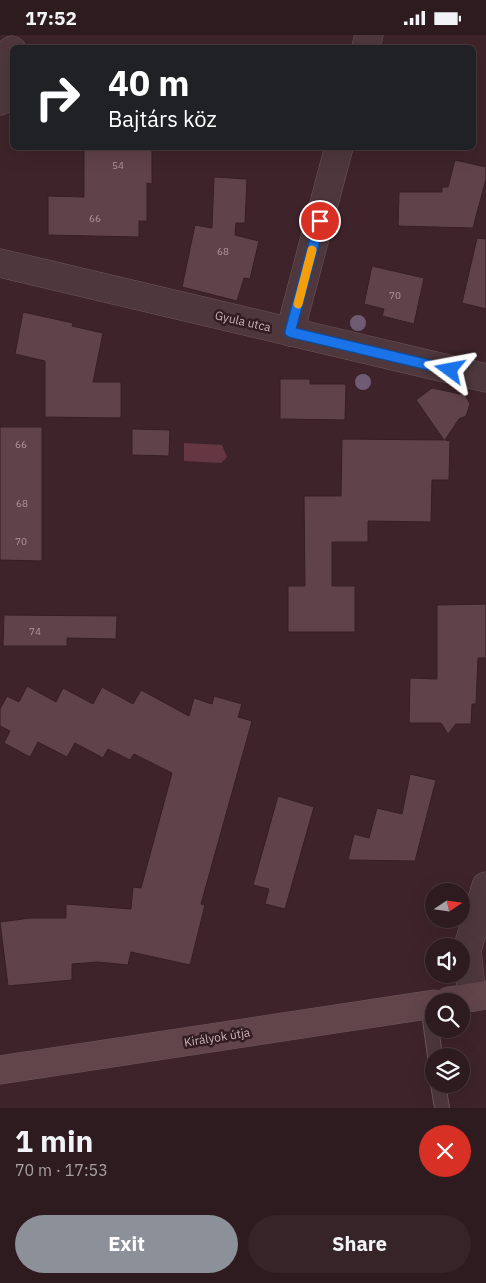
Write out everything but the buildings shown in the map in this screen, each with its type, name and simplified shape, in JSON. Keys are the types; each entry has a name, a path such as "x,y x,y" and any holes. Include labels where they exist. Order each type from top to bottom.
{"street":[{"path":"0,101 10,61"},
{"path":"290,332 338,150"},
{"name":"Gyula utca","path":"0,263 486,378"},
{"path":"456,993 467,950 484,900"},
{"name":"Királyok útja","path":"0,1070 425,1005"}],"lane":[{"path":"440,1093 442,1108"}],"shaded area":[{"path":"184,443 222,445 227,457 221,463 184,461"}],"slow traffic":[{"path":"298,304 312,250"}],"route":[{"path":"320,221 290,332 450,370"}]}
